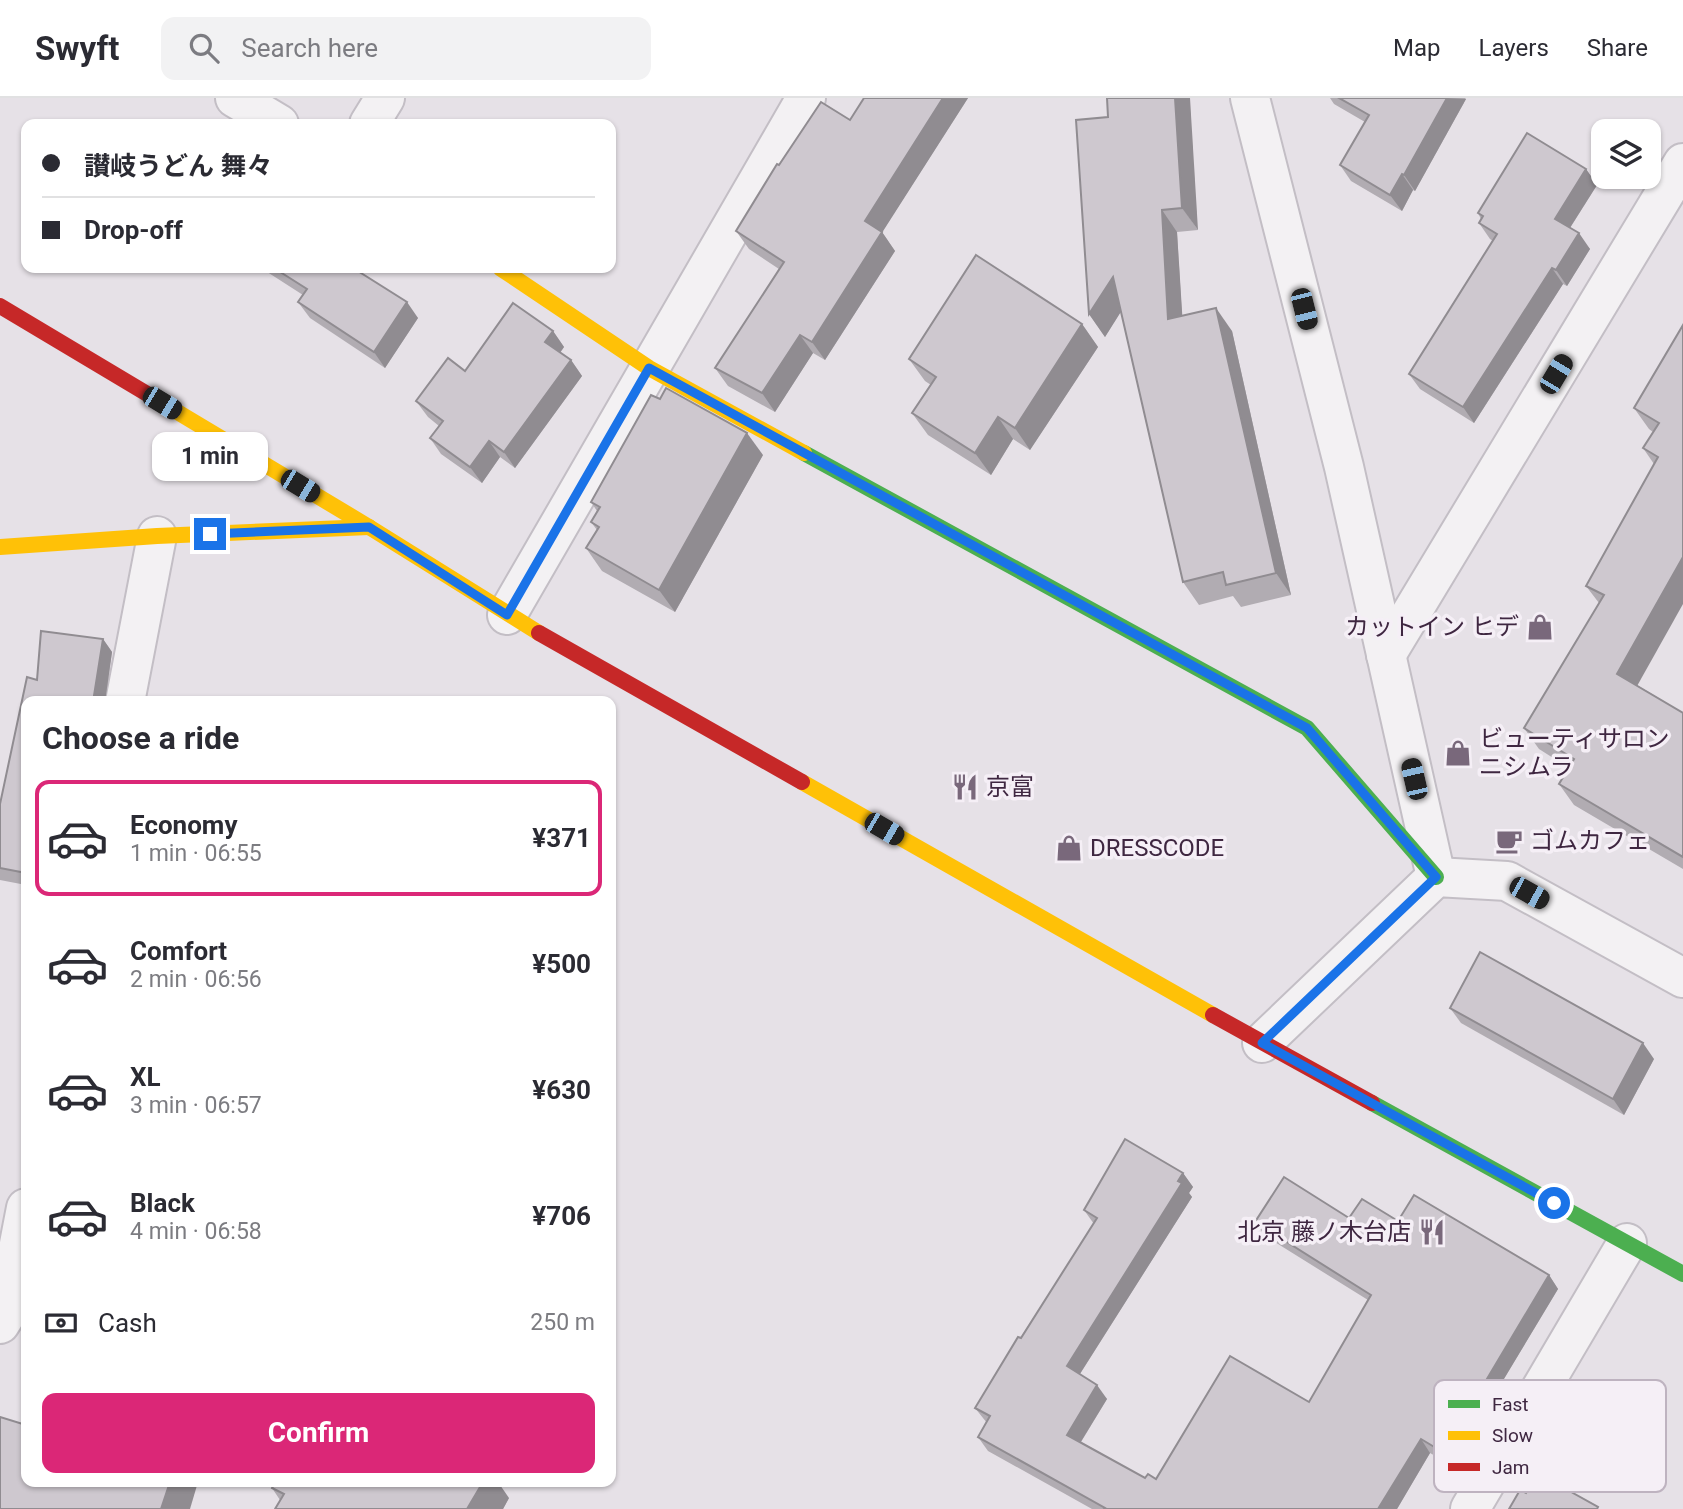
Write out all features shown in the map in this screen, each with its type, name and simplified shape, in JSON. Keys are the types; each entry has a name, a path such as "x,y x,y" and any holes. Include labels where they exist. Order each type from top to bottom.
{"street":[{"path":"235,98 271,119"},
{"path":"372,119 385,98"},
{"path":"507,615 806,98"},
{"path":"1250,98 1344,467 1436,877"},
{"path":"1386,655 1683,163"},
{"path":"507,273 649,368 1307,728 1436,877 1507,881 1683,978"},
{"path":"0,306 369,527 507,615 1262,1043 1683,1274"},
{"path":"0,547 157,536 369,527"},
{"path":"126,696 157,536"},
{"path":"1262,1043 1436,877"},
{"path":"0,1324 5,1316 21,1234"},
{"path":"1546,1380 1627,1243"},
{"path":"1470,1509 1480,1492"}],"building":[{"path":"864,98 943,98 865,221 882,232 812,342 800,335 762,393 715,368 784,262 736,231 777,164 779,165 821,102 850,120"},
{"path":"1107,98 1175,98 1182,208 1162,210 1168,319 1216,308 1276,573 1226,585 1223,572 1183,582 1113,277 1089,314 1076,120 1108,117"},
{"path":"1339,98 1447,98 1390,195 1340,165 1369,115"},
{"path":"1527,133 1586,169 1555,219 1579,233 1556,270 1552,268 1463,407 1409,374 1497,234 1479,223 1483,216 1478,213"},
{"path":"976,255 1082,324 1015,428 998,417 975,453 912,413 936,377 909,359"},
{"path":"282,273 361,273 407,302 374,352 298,302 307,289"},
{"path":"513,303 553,331 545,342 571,360 504,452 489,441 470,467 430,438 443,421 416,401 448,358 465,371"},
{"path":"1683,325 1683,557 1617,674 1683,713 1683,857 1559,784 1574,759 1524,728 1604,595 1586,586 1658,457 1643,448 1659,423 1634,408"},
{"path":"666,388 747,433 659,590 586,548 599,527 591,522 600,507 591,502 651,395 660,399"},
{"path":"41,631 103,639 94,696 23,696 27,677 37,680"},
{"path":"21,705 21,872 0,868 0,804"},
{"path":"1480,952 1643,1043 1613,1099 1450,1008"},
{"path":"1125,1139 1183,1173 1178,1181 1182,1183 1067,1366 1097,1385 1067,1435 1145,1478 1148,1474 1156,1479 1230,1356 1309,1402 1371,1295 1255,1222 1284,1177 1349,1218 1362,1199 1398,1221 1414,1195 1549,1275 1486,1380 1434,1380 1434,1447 1421,1439 1378,1509 1104,1509 978,1437 990,1416 975,1408 1018,1337 1021,1338 1097,1218 1084,1210"},
{"path":"0,1417 21,1423 21,1487 168,1487 161,1509 0,1509"},
{"path":"480,1487 467,1509 275,1509 284,1494 272,1488"},
{"path":"1519,1492 1571,1492 1598,1507 1509,1509"}],"traffic: fast":[{"path":"804,453 1307,728 1436,877"},
{"path":"1372,1103 1683,1274"}],"traffic: slow":[{"path":"507,273 649,368 804,453"},
{"path":"149,395 539,633"},
{"path":"0,547 157,536 369,527"},
{"path":"802,782 1213,1015"}],"traffic: jam":[{"path":"0,306 149,395"},
{"path":"539,633 802,782"},
{"path":"1213,1015 1372,1103"}],"place":[{"name":"カットイン ヒデ","path":"1540,627"},
{"name":"ビューティサロン ニシムラ","path":"1458,753"},
{"name":"京富","path":"965,787"},
{"name":"ゴムカフェ","path":"1509,841"},
{"name":"DRESSCODE","path":"1069,848"},
{"name":"北京 藤ノ木台店","path":"1432,1232"}],"route":[{"path":"210,534 369,527 507,615 649,368 1307,728 1436,877 1262,1043 1554,1203"}]}
